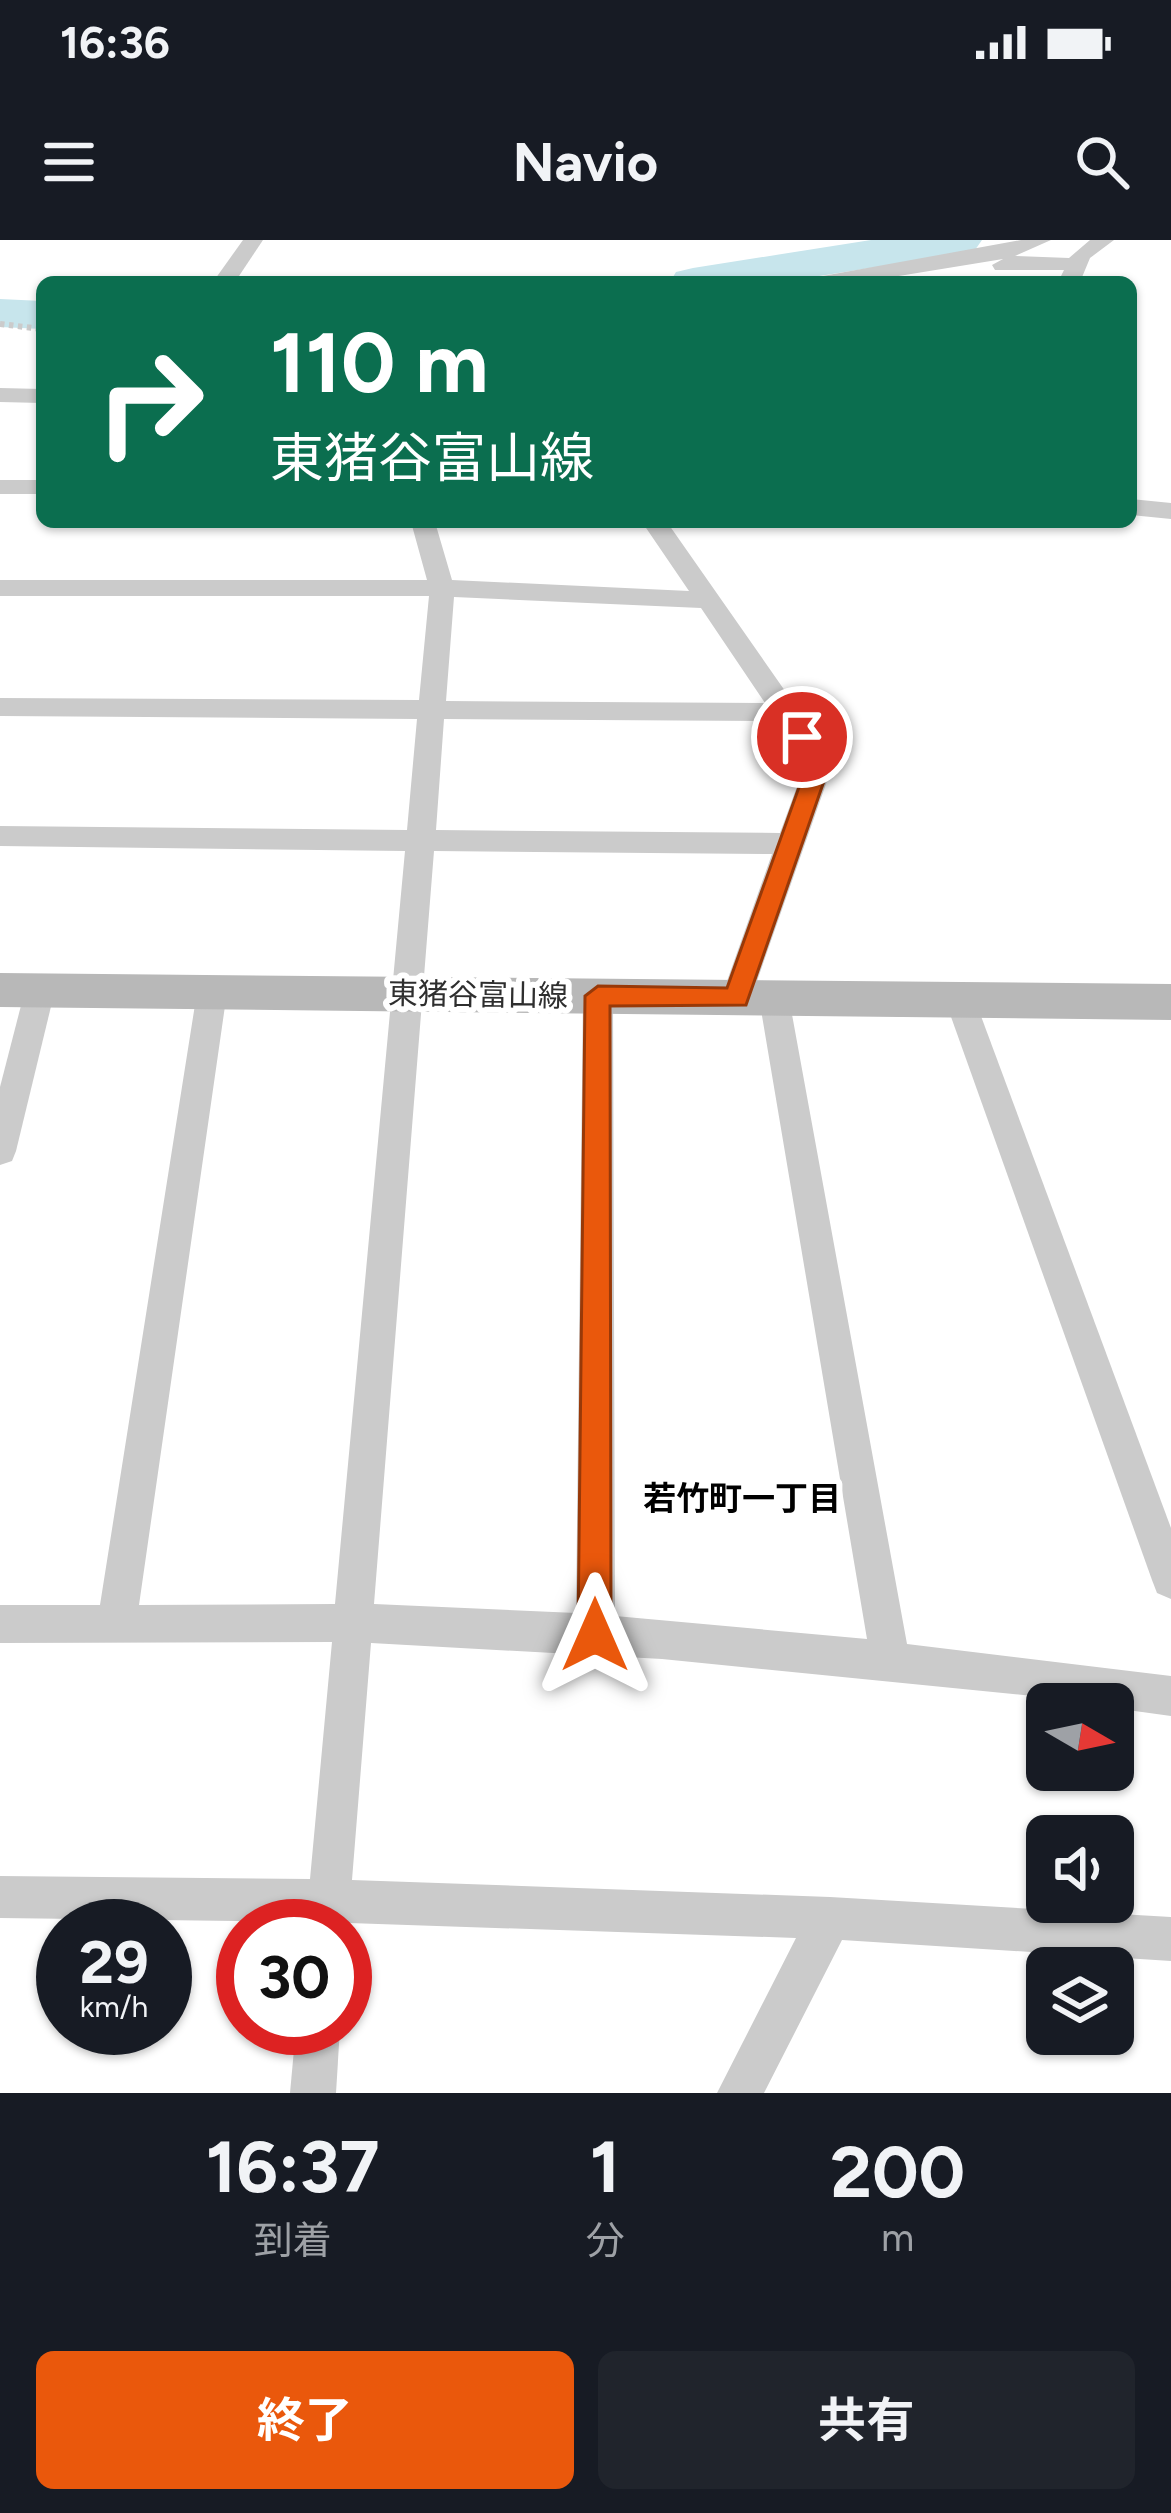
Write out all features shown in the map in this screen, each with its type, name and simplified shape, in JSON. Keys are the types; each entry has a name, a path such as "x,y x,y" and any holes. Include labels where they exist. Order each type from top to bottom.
{"main road":[{"name":"東猪谷富山線","path":"20,990 1171,1002"}],"street":[{"path":"228,276 253,240"},
{"path":"859,276 1011,250 1041,240"},
{"path":"936,276 1024,261 1073,273 1081,255 1104,240"},
{"path":"0,395 36,396"},
{"path":"0,487 36,487"},
{"path":"1137,508 1171,511"},
{"path":"329,1899 442,588 425,528"},
{"path":"658,528 820,761 791,844 755,998 890,1660"},
{"path":"0,588 442,588 707,600"},
{"path":"0,707 785,712"},
{"path":"0,836 791,844"},
{"path":"0,1151 20,990"},
{"path":"116,1627 212,992"},
{"path":"595,1635 598,996"},
{"path":"960,1000 1171,1580"},
{"path":"0,1624 355,1623 595,1635 890,1660 1171,1696"},
{"path":"0,1897 216,1908"},
{"path":"372,1914 830,1918 1171,1939"},
{"path":"740,2093 830,1918"},
{"path":"313,2093 316,2055"}],"path":[{"path":"0,324 36,328"}],"waterway":[{"path":"731,276 959,240"},
{"path":"0,313 36,315"}],"district":[{"name":"若竹町一丁目","path":"742,1498"}],"route":[{"path":"595,1635 598,996 736,998 820,761 802,737"}]}
